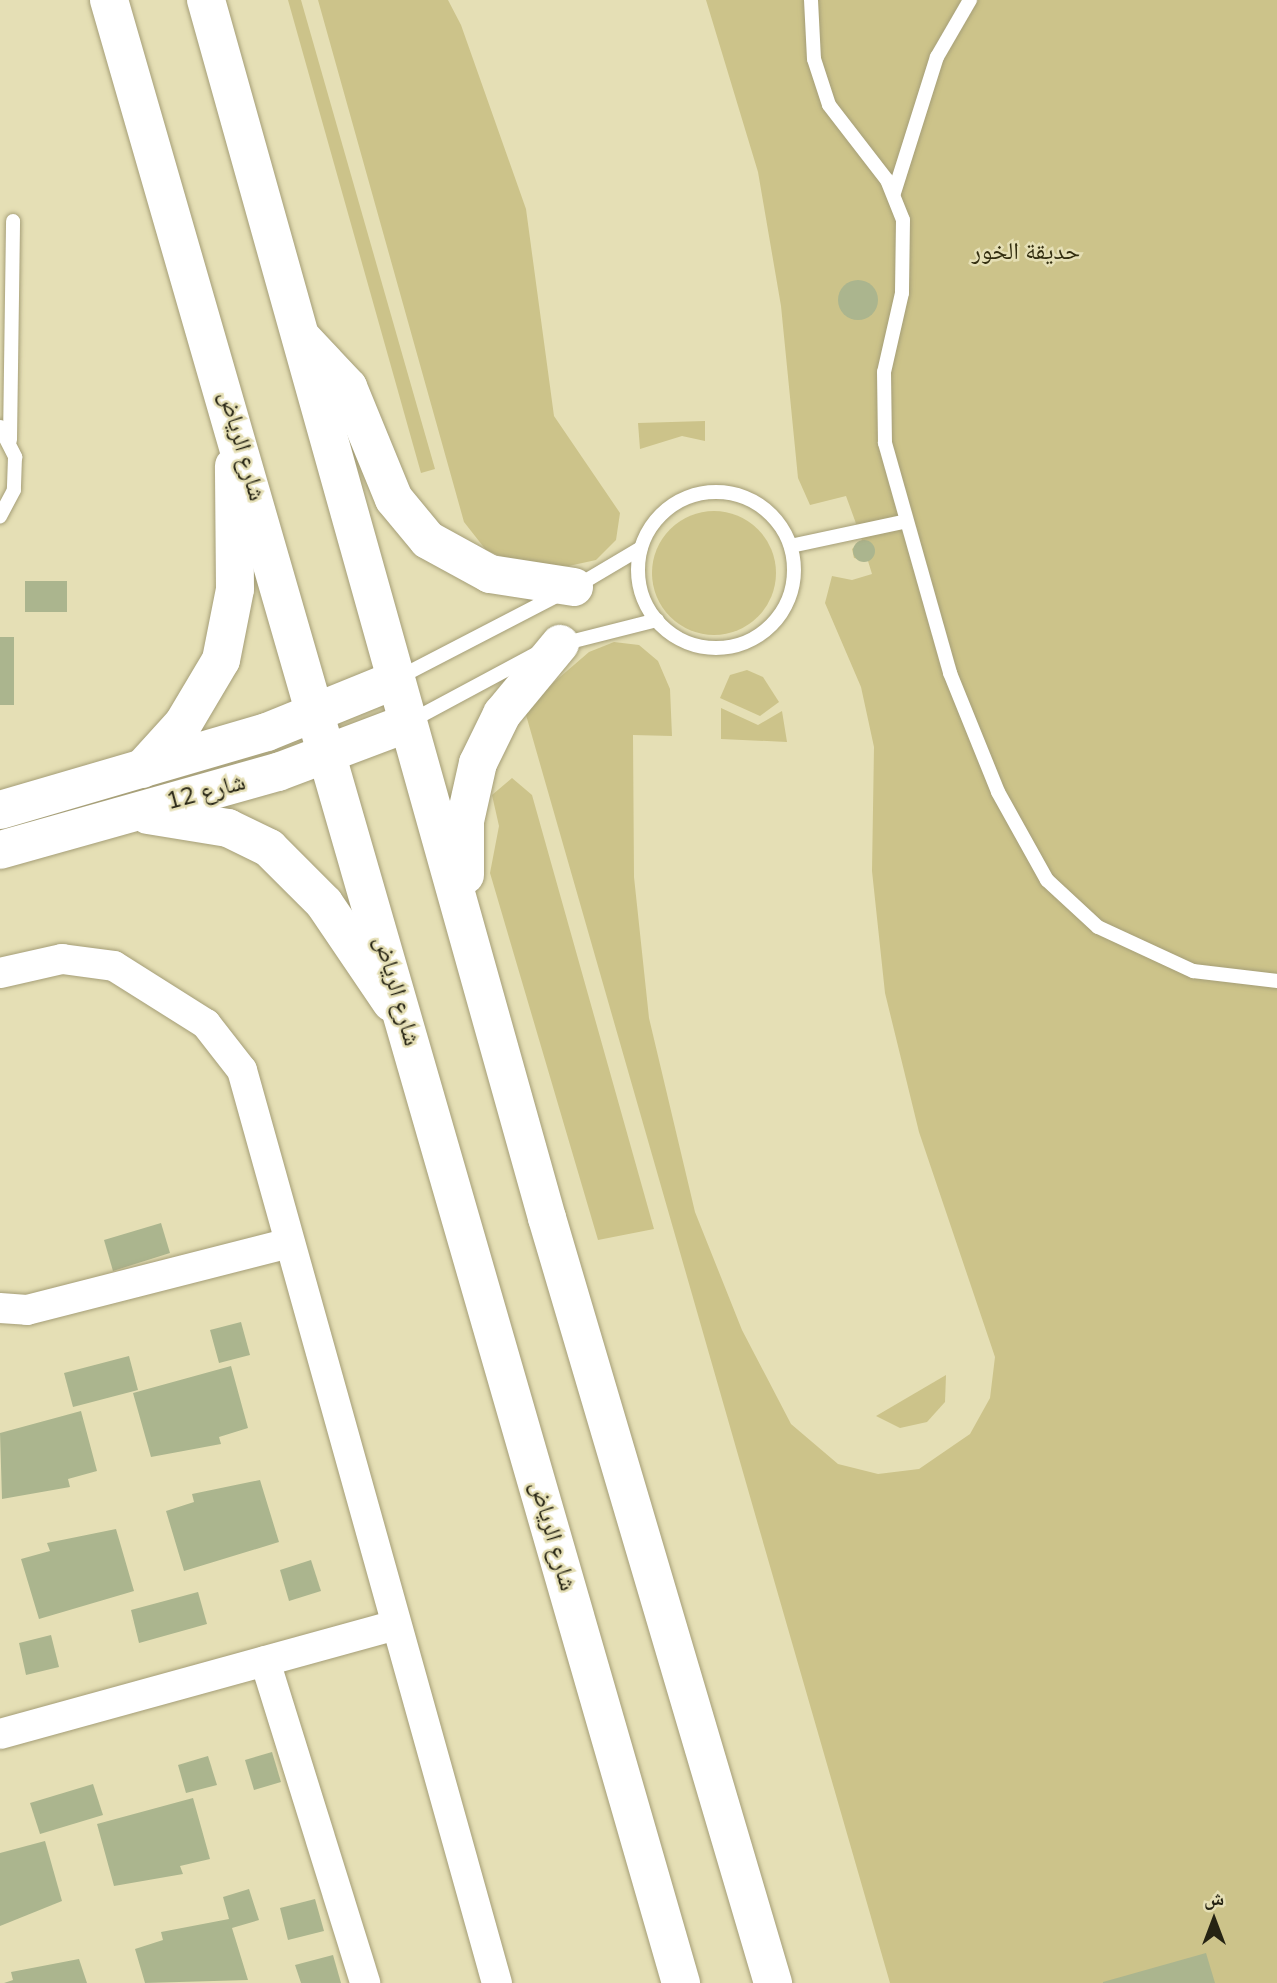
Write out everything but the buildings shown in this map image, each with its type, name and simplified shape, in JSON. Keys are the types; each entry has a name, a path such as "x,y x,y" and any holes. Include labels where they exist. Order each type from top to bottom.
{"main road":[{"name":"شارع الرياض","path":"109,0 234,415 316,711 334,766 681,1983"},
{"path":"206,0 468,937 773,1983"},
{"path":"300,335 348,387 394,499 428,540 491,574 574,587"},
{"path":"142,769 204,694 230,625 234,415"},
{"path":"468,937 465,821 478,763 502,714 559,644"},
{"path":"305,669 331,675 390,664"},
{"name":"شارع 12","path":"0,810 142,769 316,711 390,664"},
{"name":"شارع 12","path":"0,850 128,813 334,766 413,739"},
{"path":"128,813 228,828 269,848 324,903 407,1025"}],"street":[{"path":"0,973 62,959 114,966 138,976 221,1037 242,1070 393,1626 497,1983"},
{"path":"0,1308 27,1310 289,1243"},
{"path":"0,1734 393,1626"},
{"path":"265,1661 365,1983"}],"lane":[{"path":"811,0 814,59 829,105 894,193"},
{"path":"970,0 937,57 894,193 905,264 883,407 903,522 973,733 1026,850 1047,880 1098,928 1160,961 1226,978 1277,981"},
{"path":"0,516 14,490 10,440 12,221"},
{"path":"0,427 10,440"},
{"path":"390,664 574,587 641,548 667,510 709,492 761,506 791,546 790,596 759,635 729,647 698,646 657,620 640,586 641,548"},
{"path":"791,546 903,522"},
{"path":"413,739 559,644 657,620"}],"green space":[{"path":"288,0 301,0 435,469 421,473"},
{"path":"318,0 448,0 461,25 526,209 554,416 620,513 616,540 596,560 564,567 505,558 486,550 464,522"},
{"name":"حديقة الخور","path":"706,0 1277,0 1277,1983 890,1983 524,708 589,652 614,642 639,645 658,661 670,689 672,736 633,735 634,877 649,1018 695,1212 742,1330 791,1424 838,1464 878,1474 919,1469 970,1434 990,1398 995,1357 919,1132 885,993 872,871 874,747 861,687 825,603 832,576 852,580 872,574 868,561 854,558 852,549 862,540 846,496 810,505 798,478 781,306 758,172"},
{"path":"705,421 705,441 682,436 640,449 638,423"},
{"path":"714,511 738,516 758,529 771,549 776,573 771,597 758,617 738,630 714,635 690,630 670,617 657,597 652,573 657,549 670,529 690,516"},
{"path":"747,670 763,677 779,702 760,716 720,698 730,675"},
{"path":"721,708 758,725 782,711 787,742 721,739"},
{"path":"512,778 532,795 654,1229 598,1240 490,873 499,826 492,795"},
{"path":"946,1375 945,1402 927,1422 900,1428 876,1416"}]}
